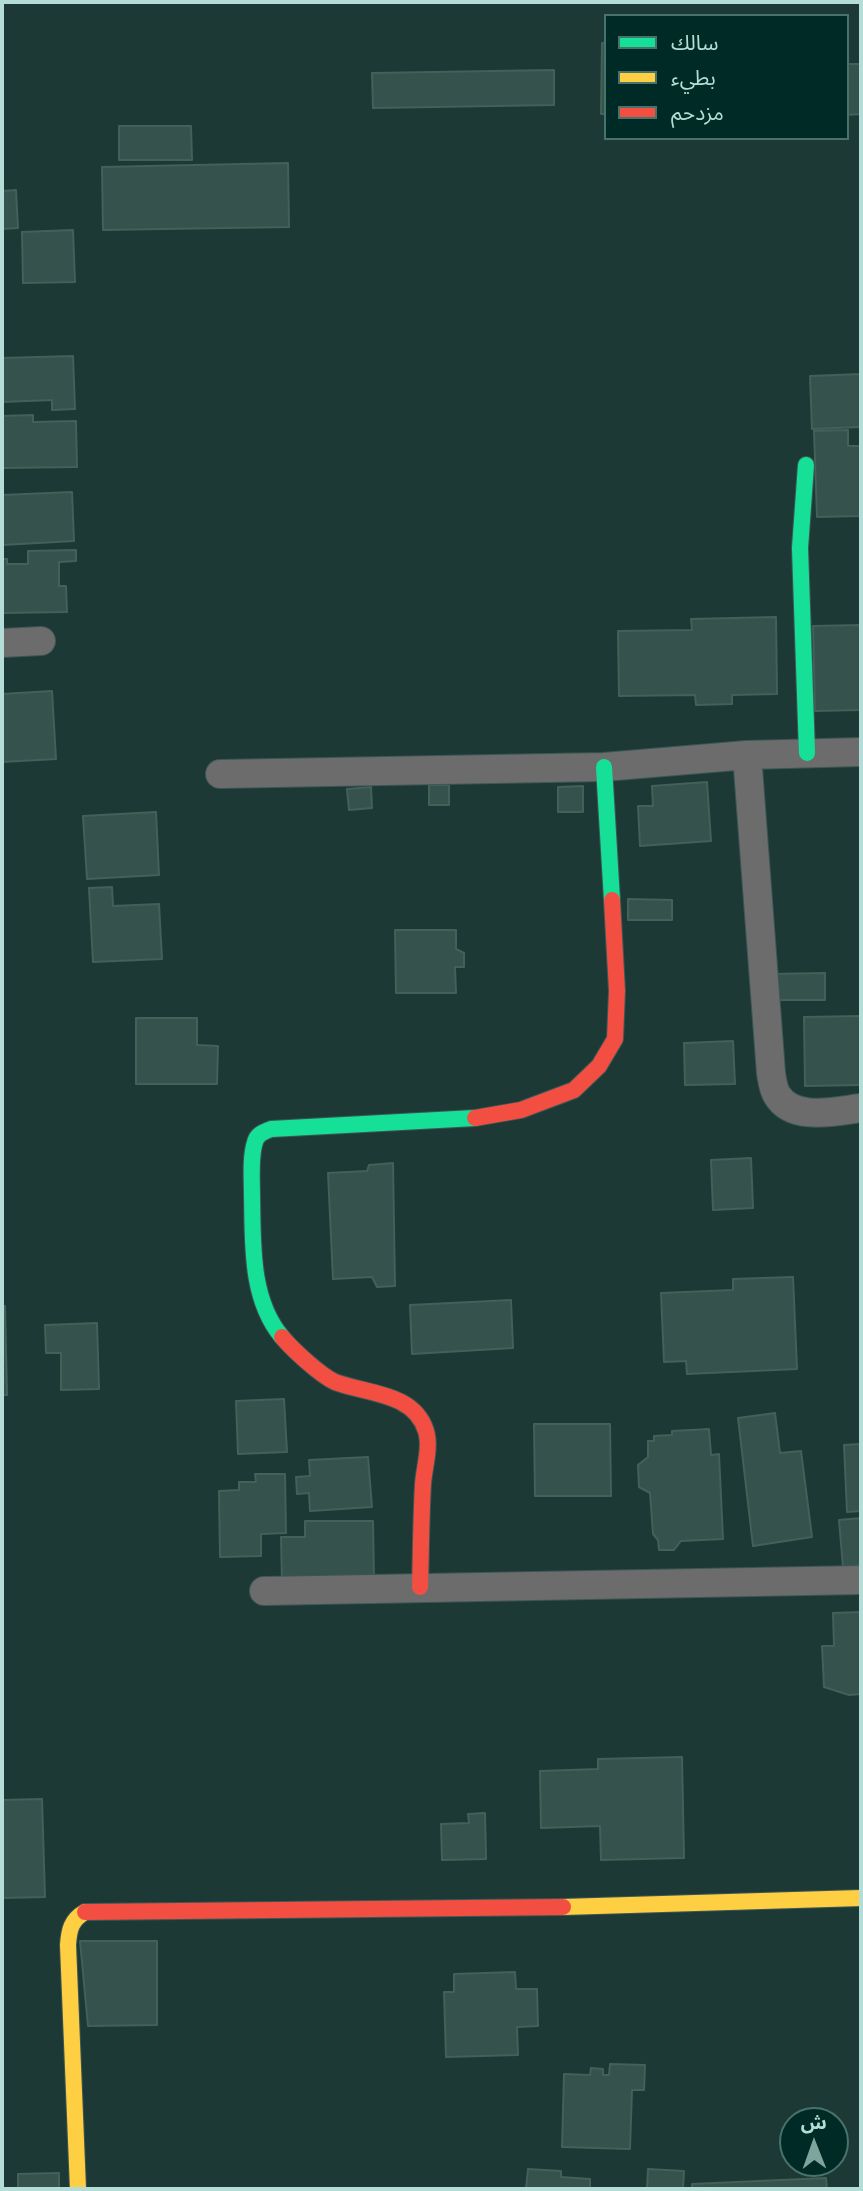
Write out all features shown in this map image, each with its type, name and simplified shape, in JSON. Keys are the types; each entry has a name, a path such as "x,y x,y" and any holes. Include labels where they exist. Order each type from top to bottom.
{"street":[{"path":"806,465 800,548 807,753"},
{"path":"2,643 40,641"},
{"path":"220,774 604,766 747,755 861,752"},
{"path":"747,755 771,1073 777,1096 795,1110 823,1112 861,1108"},
{"path":"420,1587 426,1431 419,1418 402,1401 333,1381 293,1350 272,1325 259,1290 253,1247 252,1177 255,1142 260,1135 271,1129 475,1118 521,1110 574,1090 599,1066 615,1039 617,991 604,766"},
{"path":"264,1591 861,1580"},
{"path":"78,2189 68,1945 69,1927 76,1916 88,1911 588,1907 861,1898"}],"building":[{"path":"602,43 604,43 604,114 601,114"},
{"path":"849,64 861,64 861,114 849,115"},
{"path":"554,70 554,105 373,108 372,73"},
{"path":"119,126 191,126 192,160 119,160"},
{"path":"288,163 289,227 103,230 102,167"},
{"path":"16,190 18,228 2,229 2,191"},
{"path":"73,230 75,282 23,283 22,232"},
{"path":"73,356 75,409 52,410 52,400 2,402 2,358"},
{"path":"861,374 861,427 812,429 810,376"},
{"path":"33,415 33,422 76,421 77,467 2,468 2,416"},
{"path":"848,430 848,446 861,446 861,516 817,517 814,431"},
{"path":"72,492 74,541 2,545 2,495"},
{"path":"76,550 76,561 59,562 59,586 66,586 67,612 2,613 2,559 7,559 7,564 28,564 28,551"},
{"path":"776,617 777,694 732,695 732,704 696,705 695,695 619,696 618,631 692,630 691,619"},
{"path":"861,625 861,710 815,711 813,626"},
{"path":"52,691 56,759 2,762 2,694"},
{"path":"707,782 711,841 640,846 638,806 653,806 652,786"},
{"path":"429,785 449,785 449,805 429,805"},
{"path":"583,786 583,812 558,812 558,787"},
{"path":"371,787 372,808 349,810 347,789"},
{"path":"156,812 159,875 87,879 83,816"},
{"path":"112,887 113,906 159,904 162,959 93,962 89,888"},
{"path":"628,899 672,900 672,920 628,920"},
{"path":"395,930 456,930 456,949 464,953 464,967 455,967 456,993 396,993"},
{"path":"825,973 825,1000 772,1000 772,974"},
{"path":"861,1016 861,1085 805,1086 804,1017"},
{"path":"136,1018 197,1018 197,1045 218,1046 217,1084 136,1084"},
{"path":"733,1041 735,1084 685,1085 684,1043"},
{"path":"751,1158 753,1208 713,1210 711,1160"},
{"path":"393,1163 395,1286 377,1287 372,1277 333,1279 328,1173 367,1171 369,1165"},
{"path":"793,1277 797,1369 687,1374 686,1361 664,1362 661,1293 733,1290 733,1279"},
{"path":"511,1300 513,1348 412,1354 410,1305"},
{"path":"2,1306 5,1306 7,1395 2,1395"},
{"path":"97,1323 99,1389 61,1390 61,1353 46,1353 45,1325"},
{"path":"284,1399 287,1452 238,1454 236,1401"},
{"path":"775,1413 780,1453 801,1451 812,1537 753,1546 738,1418"},
{"path":"534,1424 610,1424 611,1496 535,1496"},
{"path":"709,1429 711,1455 719,1454 723,1539 681,1541 674,1550 659,1550 658,1540 653,1534 650,1493 639,1487 638,1465 648,1457 648,1441 654,1441 654,1436 672,1435 672,1431"},
{"path":"861,1444 861,1511 847,1512 844,1445"},
{"path":"368,1457 372,1507 310,1511 309,1493 297,1494 296,1477 310,1476 309,1460"},
{"path":"255,1474 285,1474 286,1533 261,1534 261,1556 220,1557 219,1491 239,1490 239,1482 256,1482"},
{"path":"861,1518 861,1565 843,1567 839,1520"},
{"path":"305,1521 373,1521 374,1580 282,1581 281,1537 305,1537"},
{"path":"861,1612 861,1694 849,1695 824,1687 822,1646 834,1646 833,1613"},
{"path":"682,1757 684,1858 601,1860 600,1826 541,1828 540,1771 598,1769 598,1759"},
{"path":"42,1799 45,1897 2,1898 2,1800"},
{"path":"485,1813 486,1859 442,1860 441,1824 469,1823 468,1814"},
{"path":"80,1941 157,1941 157,2025 88,2026"},
{"path":"515,1972 516,1989 537,1989 538,2026 517,2027 518,2055 446,2057 444,1992 454,1992 454,1974"},
{"path":"610,2064 645,2065 644,2090 632,2090 630,2149 562,2147 564,2074 590,2075 591,2068 603,2069 603,2075 609,2075"},
{"path":"528,2169 561,2171 561,2177 590,2179 590,2189 526,2189"},
{"path":"648,2169 684,2171 683,2189 647,2189"},
{"path":"59,2173 59,2189 18,2189 18,2174"},
{"path":"826,2178 827,2189 692,2189 692,2184"}],"traffic: fast":[{"path":"806,465 800,548 807,753"},
{"path":"604,767 612,900"},
{"path":"282,1337 264,1306 255,1270 252,1169 253,1148 257,1137 271,1129 475,1118"}],"traffic: slow":[{"path":"563,1907 861,1898"},
{"path":"78,2189 68,1945 72,1926 85,1912"}],"traffic: jam":[{"path":"475,1118 521,1110 574,1090 599,1066 615,1039 617,991 612,900"},
{"path":"282,1337 329,1379 388,1396 411,1409 420,1418 428,1444 423,1484 420,1587"},
{"path":"85,1912 563,1907"}]}
